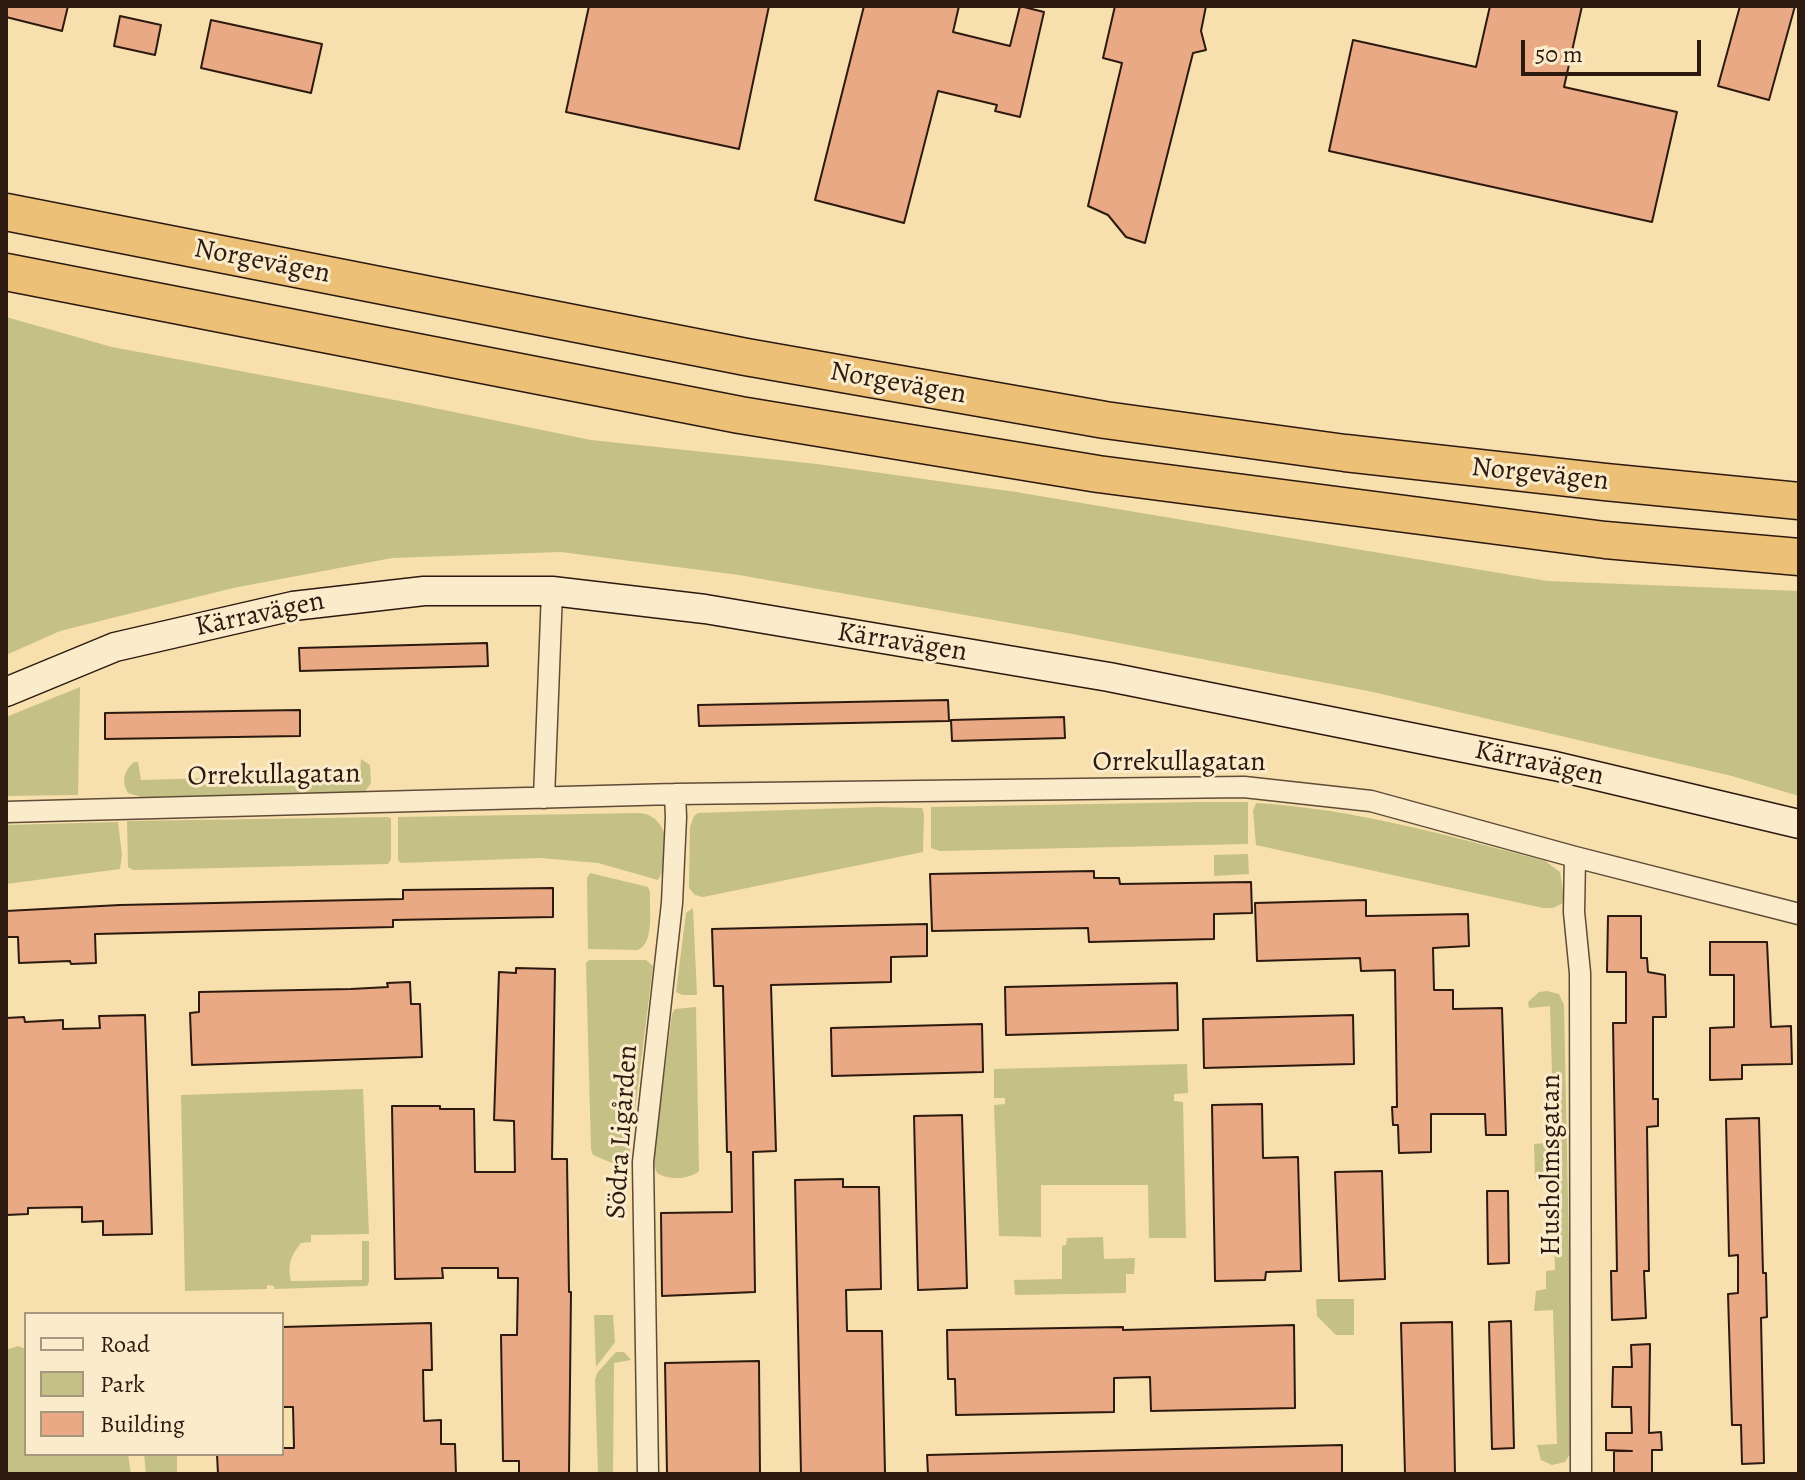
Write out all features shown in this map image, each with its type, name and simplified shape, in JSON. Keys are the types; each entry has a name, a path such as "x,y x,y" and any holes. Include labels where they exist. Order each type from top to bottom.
{"highway":[{"name":"Norgevägen","path":"6,212 746,357 1105,420 1375,456 1799,501"},
{"name":"Norgevägen","path":"6,272 740,415 1098,474 1605,540 1799,557"},
{"path":"6,286 196,309"}],"street":[{"name":"Kärravägen","path":"6,692 115,647 293,606 424,591 552,591 705,609 1125,680 1555,766 1799,824"},
{"path":"544,798 552,591"},
{"name":"Orrekullagatan","path":"6,812 675,794 1244,787 1371,801 1799,914"},
{"name":"Södra Ligården","path":"648,1474 643,1162 672,903 675,794"},
{"name":"Husholmsgatan","path":"1575,857 1574,912 1580,973 1581,1474"}],"green space":[{"path":"6,317 112,347 591,440 817,464 1016,492 1547,581 1799,591 1799,796 1732,776 1373,692 1067,633 739,575 561,552 392,558 233,588 60,631 6,655"},
{"path":"80,687 78,795 6,796 6,717"},
{"path":"361,759 370,765 371,783 364,793 141,797 128,793 124,780 134,762 138,762 141,780 360,774"},
{"path":"1248,802 1248,844 940,851 931,848 931,807"},
{"path":"1256,803 1366,817 1545,861 1560,872 1565,902 1553,908 1543,908 1256,845 1253,811"},
{"path":"922,808 923,852 703,897 695,895 689,888 690,827 698,813"},
{"path":"640,813 658,822 666,840 663,872 658,880 598,863 540,858 400,863 398,859 398,817"},
{"path":"391,818 391,859 388,864 133,870 128,867 127,821"},
{"path":"118,822 122,855 120,869 6,884 6,825"},
{"path":"1248,854 1249,874 1214,876 1214,855"},
{"path":"590,873 648,887 649,933 638,950 588,949 587,878"},
{"path":"693,908 697,995 682,995 676,992 686,913"},
{"path":"589,960 646,960 653,966 628,1165 624,1168 593,1155 591,1149 586,963"},
{"path":"1539,992 1559,994 1564,1005 1570,1300 1570,1454 1565,1462 1552,1465 1541,1460 1537,1445 1557,1444 1553,1310 1534,1311 1536,1291 1546,1289 1546,1271 1555,1270 1553,1180 1535,1179 1534,1144 1554,1142 1550,1006 1529,1008 1528,1002"},
{"path":"696,1007 699,1171 690,1176 672,1178 657,1173 653,1162 672,1014 675,1009"},
{"path":"1187,1064 1188,1093 1174,1094 1174,1101 1183,1102 1186,1238 1149,1238 1148,1185 1041,1185 1041,1237 999,1236 994,1105 1005,1104 1005,1098 994,1098 994,1069"},
{"path":"363,1089 369,1234 311,1235 311,1242 301,1243 295,1252 289,1270 291,1281 362,1280 362,1241 369,1241 367,1286 274,1289 274,1286 267,1285 267,1289 185,1291 181,1095"},
{"path":"1103,1237 1104,1259 1135,1258 1134,1274 1126,1274 1126,1293 1015,1295 1014,1280 1062,1279 1062,1246 1066,1245 1067,1238"},
{"path":"1316,1299 1354,1299 1354,1335 1336,1335 1317,1316"},
{"path":"594,1315 613,1315 615,1342 596,1367"},
{"path":"18,1346 24,1348 24,1456 128,1456 131,1474 6,1474 6,1350"},
{"path":"616,1352 624,1352 631,1360 614,1363 613,1474 598,1474 595,1380 597,1373"},
{"path":"144,1456 177,1456 177,1474 146,1474"}],"building":[{"path":"6,6 68,6 62,31 6,17"},
{"path":"589,6 769,6 739,149 566,112"},
{"path":"864,6 959,6 953,32 1010,46 1020,6 1044,12 1020,117 995,111 997,105 938,91 904,223 815,200"},
{"path":"1115,6 1206,6 1201,31 1206,50 1193,53 1145,243 1126,237 1108,215 1088,206 1122,63 1103,58"},
{"path":"1490,6 1582,6 1564,87 1677,112 1652,222 1329,151 1353,40 1476,67"},
{"path":"1740,6 1795,6 1769,100 1718,86"},
{"path":"120,16 161,25 155,55 114,46"},
{"path":"211,20 322,44 311,93 201,68"},
{"path":"487,643 488,666 300,671 299,648"},
{"path":"948,700 949,721 699,726 698,705"},
{"path":"300,710 300,736 105,739 105,713"},
{"path":"1064,717 1065,738 952,741 951,720"},
{"path":"1094,871 1094,878 1119,878 1120,884 1251,882 1252,913 1214,914 1214,939 1089,942 1088,928 932,931 930,874"},
{"path":"553,888 553,917 393,920 393,927 95,934 96,963 19,963 18,937 6,937 6,911 120,905 403,899 403,890"},
{"path":"1366,900 1366,916 1468,914 1469,946 1433,948 1434,990 1453,990 1453,1009 1502,1008 1506,1135 1486,1135 1485,1114 1431,1114 1431,1152 1399,1153 1398,1125 1393,1125 1392,1107 1397,1107 1395,970 1361,971 1360,958 1257,961 1255,903"},
{"path":"1608,916 1641,916 1641,958 1647,958 1648,972 1665,975 1666,1017 1653,1017 1653,1099 1658,1099 1658,1126 1647,1127 1649,1271 1644,1271 1646,1318 1612,1320 1611,1271 1617,1271 1613,1023 1626,1023 1626,972 1607,972"},
{"path":"927,924 927,956 891,957 891,982 771,985 776,1151 753,1152 755,1292 662,1296 661,1213 732,1212 731,1152 727,1152 723,986 714,986 712,929"},
{"path":"1710,942 1767,942 1771,1027 1791,1026 1792,1064 1742,1065 1742,1079 1710,1080 1710,1028 1734,1027 1734,975 1710,975"},
{"path":"516,968 555,969 552,1159 567,1159 571,1292 569,1474 519,1474 519,1461 503,1461 501,1335 517,1335 518,1278 498,1278 498,1268 442,1268 443,1278 395,1279 392,1106 474,1109 475,1172 515,1172 514,1121 494,1120 499,972 516,973"},
{"path":"410,982 411,1004 420,1004 422,1057 192,1065 190,1013 199,1012 199,992 351,989"},
{"path":"1177,983 1178,1030 1006,1035 1005,987"},
{"path":"145,1015 152,1234 103,1235 103,1221 82,1222 82,1207 28,1208 28,1214 6,1215 6,1018 24,1017 25,1022 63,1020 63,1029 100,1028 99,1016"},
{"path":"1353,1015 1354,1064 1204,1068 1203,1019"},
{"path":"982,1024 983,1072 832,1076 831,1028"},
{"path":"1262,1104 1263,1158 1298,1157 1301,1271 1266,1272 1265,1280 1215,1281 1212,1105"},
{"path":"962,1115 967,1288 918,1290 914,1116"},
{"path":"1759,1118 1767,1317 1761,1318 1764,1463 1742,1464 1741,1425 1732,1425 1728,1294 1738,1293 1738,1255 1729,1256 1726,1119"},
{"path":"1382,1171 1385,1279 1339,1281 1335,1172"},
{"path":"843,1179 843,1187 879,1187 881,1289 846,1290 847,1331 882,1331 885,1474 801,1474 795,1180"},
{"path":"1487,1191 1508,1191 1509,1263 1488,1264"},
{"path":"1511,1321 1514,1448 1492,1449 1489,1322"},
{"path":"1452,1322 1455,1474 1405,1474 1401,1323"},
{"path":"431,1323 432,1370 423,1370 424,1421 441,1420 441,1444 455,1444 456,1474 218,1474 217,1456 284,1456 284,1448 294,1448 293,1407 284,1407 284,1327"},
{"path":"1294,1325 1295,1408 1151,1411 1150,1377 1114,1378 1114,1412 956,1415 955,1379 948,1379 947,1330 1123,1327 1123,1330"},
{"path":"1650,1344 1649,1433 1661,1432 1662,1450 1652,1450 1652,1474 1614,1474 1614,1451 1632,1451 1606,1450 1606,1433 1632,1433 1631,1407 1612,1407 1613,1367 1632,1367 1631,1345"},
{"path":"759,1361 760,1474 667,1474 665,1363"},
{"path":"1342,1445 1342,1474 928,1474 927,1455"}]}
